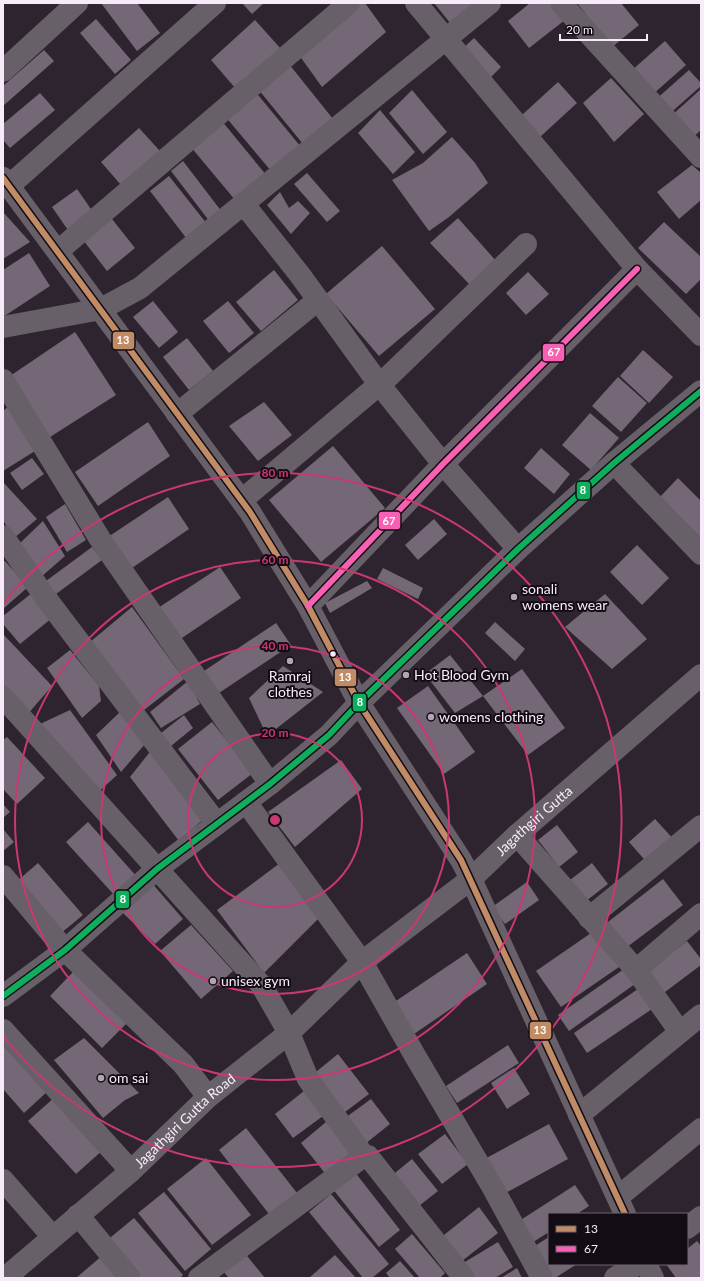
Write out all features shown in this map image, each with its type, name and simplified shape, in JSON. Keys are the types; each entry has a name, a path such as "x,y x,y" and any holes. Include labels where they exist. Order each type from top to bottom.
{"street":[{"path":"3,71 77,3"},
{"path":"215,3 6,182 242,500 308,606 359,703 461,860 622,1205 701,1128"},
{"path":"58,251 349,3"},
{"path":"416,3 444,39 637,269 701,335"},
{"path":"3,327 101,309 140,288 490,3"},
{"path":"561,3 701,156"},
{"path":"243,203 318,300 379,384 443,464 518,549"},
{"path":"242,500 379,384 526,244"},
{"path":"308,606 443,464 637,269"},
{"path":"177,414 318,300"},
{"path":"3,380 100,539 270,784"},
{"path":"3,996 65,950 157,869 270,784 329,735 359,703 518,549 614,463 701,391"},
{"path":"614,463 701,554"},
{"path":"3,536 45,597 217,824"},
{"name":"Jagathgiri Gutta","path":"362,962 471,879 517,835 701,675"},
{"path":"3,697 262,986 289,1033 308,1079 364,1156 368,1156 464,1278"},
{"path":"246,802 362,962 493,1188 542,1278"},
{"path":"589,918 701,826"},
{"path":"517,835 636,970 680,1032"},
{"path":"3,876 65,950 183,1064 208,1097"},
{"path":"636,970 701,914"},
{"name":"Jagathgiri Gutta Road","path":"5,1278 52,1236 131,1171 208,1097 289,1033 362,962"},
{"path":"579,1115 701,1015"},
{"path":"3,1030 131,1171"},
{"path":"199,1278 364,1156"},
{"path":"3,1180 52,1236"},
{"path":"78,1215 130,1278"},
{"path":"688,1227 701,1217"},
{"path":"614,1278 636,1265"},
{"path":"646,1265 653,1278"}],"building":[{"path":"101,3 137,3 160,33 137,51"},
{"path":"242,3 264,3 252,14"},
{"path":"360,3 365,3 386,32 322,87 299,55"},
{"path":"434,3 479,3 451,24"},
{"path":"530,3 551,3 565,20 529,48 508,21"},
{"path":"577,3 621,3 639,25 612,47"},
{"path":"96,19 131,60 115,74 80,33"},
{"path":"255,20 281,49 236,89 211,60"},
{"path":"474,38 501,67 488,80 460,51"},
{"path":"665,41 686,65 652,95 631,71"},
{"path":"44,50 54,61 3,106 3,86"},
{"path":"289,64 333,119 303,144 258,89"},
{"path":"689,70 701,83 701,86 667,116 654,101"},
{"path":"611,78 644,114 614,142 583,103"},
{"path":"558,82 577,103 540,137 522,115"},
{"path":"701,89 701,130 691,139 671,116"},
{"path":"254,90 301,147 272,172 224,115"},
{"path":"412,90 447,132 423,154 389,113"},
{"path":"40,93 55,110 10,148 3,140 3,124"},
{"path":"380,110 415,152 393,174 358,133"},
{"path":"221,120 267,176 236,201 190,146"},
{"path":"139,128 160,151 121,185 101,162"},
{"path":"452,137 475,163 488,183 449,217 429,231 392,180 423,163"},
{"path":"183,161 222,212 210,222 171,171"},
{"path":"692,165 701,173 701,200 679,219 657,192"},
{"path":"307,173 340,211 327,222 294,184"},
{"path":"169,176 207,224 187,239 150,191"},
{"path":"77,189 95,215 70,233 52,207"},
{"path":"280,192 289,208 298,201 310,213 291,234 267,205"},
{"path":"3,212 30,242 3,259"},
{"path":"108,214 135,248 107,271 80,236"},
{"path":"458,218 497,262 470,285 430,243"},
{"path":"664,222 701,257 701,279 686,294 638,248"},
{"path":"382,246 435,309 379,356 326,294"},
{"path":"29,253 50,286 3,317 3,270"},
{"path":"274,270 298,300 261,331 236,302"},
{"path":"528,272 549,294 526,315 506,293"},
{"path":"153,301 178,332 159,348 133,317"},
{"path":"228,301 254,333 229,353 203,321"},
{"path":"75,332 116,395 50,437 10,376"},
{"path":"187,338 213,371 189,390 163,357"},
{"path":"643,350 673,377 649,403 620,376"},
{"path":"618,377 647,403 621,432 592,406"},
{"path":"264,402 292,435 258,461 229,426"},
{"path":"9,406 35,451 3,471 3,411"},
{"path":"590,413 619,438 591,470 562,445"},
{"path":"148,422 170,456 98,506 75,472"},
{"path":"333,446 385,508 321,562 269,500"},
{"path":"541,448 570,474 554,494 524,468"},
{"path":"32,458 44,474 22,490 10,473"},
{"path":"678,478 701,501 701,538 660,497"},
{"path":"3,482 37,519 14,538 3,520"},
{"path":"168,497 189,529 129,570 108,537"},
{"path":"65,504 86,540 67,552 46,517"},
{"path":"434,519 447,534 418,560 405,545"},
{"path":"43,521 65,556 41,577 18,545"},
{"path":"637,545 669,578 642,605 610,572"},
{"path":"92,547 102,560 52,597 42,584"},
{"path":"5,561 28,587 3,609 3,562"},
{"path":"220,567 241,598 173,644 152,612"},
{"path":"383,568 423,588 418,599 377,579"},
{"path":"367,581 372,588 330,613 325,603"},
{"path":"32,593 52,618 20,644 3,624 3,616"},
{"path":"605,594 647,639 612,669 565,627"},
{"path":"132,607 184,679 144,710 125,692 90,642"},
{"path":"495,622 525,649 515,661 485,633"},
{"path":"276,623 291,645 219,693 204,671"},
{"path":"3,634 52,686 26,716 3,684"},
{"path":"70,650 99,686 101,701 82,718 47,668"},
{"path":"450,655 483,696 455,713 425,674"},
{"path":"283,666 323,692 267,736 249,698"},
{"path":"522,669 565,728 528,755 483,696"},
{"path":"188,681 200,704 161,728 150,712"},
{"path":"428,686 475,752 444,774 397,708"},
{"path":"70,710 117,775 93,797 40,724"},
{"path":"120,712 145,744 121,772 96,735"},
{"path":"184,715 193,728 171,746 161,733"},
{"path":"212,722 253,773 218,800 178,749"},
{"path":"7,737 45,778 17,804 3,789 3,740"},
{"path":"153,748 207,816 179,841 130,777"},
{"path":"341,760 362,789 295,847 268,812"},
{"path":"3,804 10,812 3,818"},
{"path":"655,819 676,842 650,866 629,842"},
{"path":"88,822 138,878 116,897 66,842"},
{"path":"557,825 578,852 559,867 538,840"},
{"path":"3,829 14,842 3,851"},
{"path":"38,863 83,915 60,934 15,883"},
{"path":"280,863 320,917 264,973 217,910"},
{"path":"592,863 608,884 586,901 570,880"},
{"path":"663,879 683,905 627,947 608,922"},
{"path":"150,881 183,919 155,944 122,912"},
{"path":"527,882 539,900 505,924 492,907"},
{"path":"191,925 233,971 201,999 160,951"},
{"path":"594,931 619,967 561,1007 536,971"},
{"path":"687,941 701,959 701,965 661,995 645,974"},
{"path":"467,953 487,984 414,1034 393,1003"},
{"path":"624,969 635,984 569,1031 558,1015"},
{"path":"74,971 127,1023 102,1048 50,996"},
{"path":"638,989 652,1009 587,1053 574,1033"},
{"path":"84,1038 139,1093 125,1100 103,1118 54,1060"},
{"path":"8,1044 49,1090 24,1113 3,1089 3,1049"},
{"path":"508,1045 519,1063 457,1103 446,1086"},
{"path":"338,1054 369,1094 341,1115 311,1076"},
{"path":"514,1068 530,1094 507,1109 491,1083"},
{"path":"304,1091 323,1116 293,1138 275,1114"},
{"path":"56,1096 104,1149 76,1174 28,1121"},
{"path":"371,1099 390,1124 365,1144 345,1118"},
{"path":"326,1122 354,1155 328,1177 301,1143"},
{"path":"549,1124 568,1159 500,1196 481,1161"},
{"path":"246,1128 297,1193 269,1214 219,1150"},
{"path":"445,1134 468,1164 442,1184 418,1154"},
{"path":"206,1158 251,1215 212,1245 167,1189"},
{"path":"412,1159 438,1191 415,1209 390,1177"},
{"path":"354,1171 400,1230 379,1247 332,1188"},
{"path":"575,1185 589,1206 578,1213 548,1213 548,1233 530,1244 516,1223"},
{"path":"164,1192 211,1249 185,1271 138,1213"},
{"path":"331,1194 389,1264 372,1278 363,1278 309,1212"},
{"path":"479,1207 498,1233 458,1264 439,1239"},
{"path":"134,1218 183,1275 180,1278 135,1278 105,1242"},
{"path":"412,1234 445,1273 440,1278 420,1278 395,1249"},
{"path":"548,1238 548,1265 575,1265 555,1278 549,1278 530,1249"},
{"path":"697,1241 701,1246 701,1278 676,1278 667,1265 688,1265 688,1248"},
{"path":"498,1242 513,1267 495,1278 468,1278 460,1265"},
{"path":"243,1251 265,1278 229,1278 221,1269"},
{"path":"103,1255 121,1278 76,1278"},
{"path":"335,1255 356,1278 309,1278"},
{"path":"400,1261 415,1278 390,1278 386,1273"},
{"path":"517,1268 522,1278 501,1278"}],"transit line":[{"name":"13","path":"3,178 250,512 308,606 359,703 461,860 625,1213"},
{"name":"67","path":"308,606 443,464 637,269"},
{"name":"8","path":"3,996 65,950 157,869 270,784 329,735 359,703 518,549 614,463 701,391"}],"place":[{"name":"sonali womens wear","path":"514,597"},
{"name":"Ramraj clothes","path":"290,661"},
{"name":"Hot Blood Gym","path":"406,675"},
{"name":"womens clothing","path":"431,717"},
{"name":"unisex gym","path":"213,981"},
{"name":"om sai","path":"101,1078"}]}
